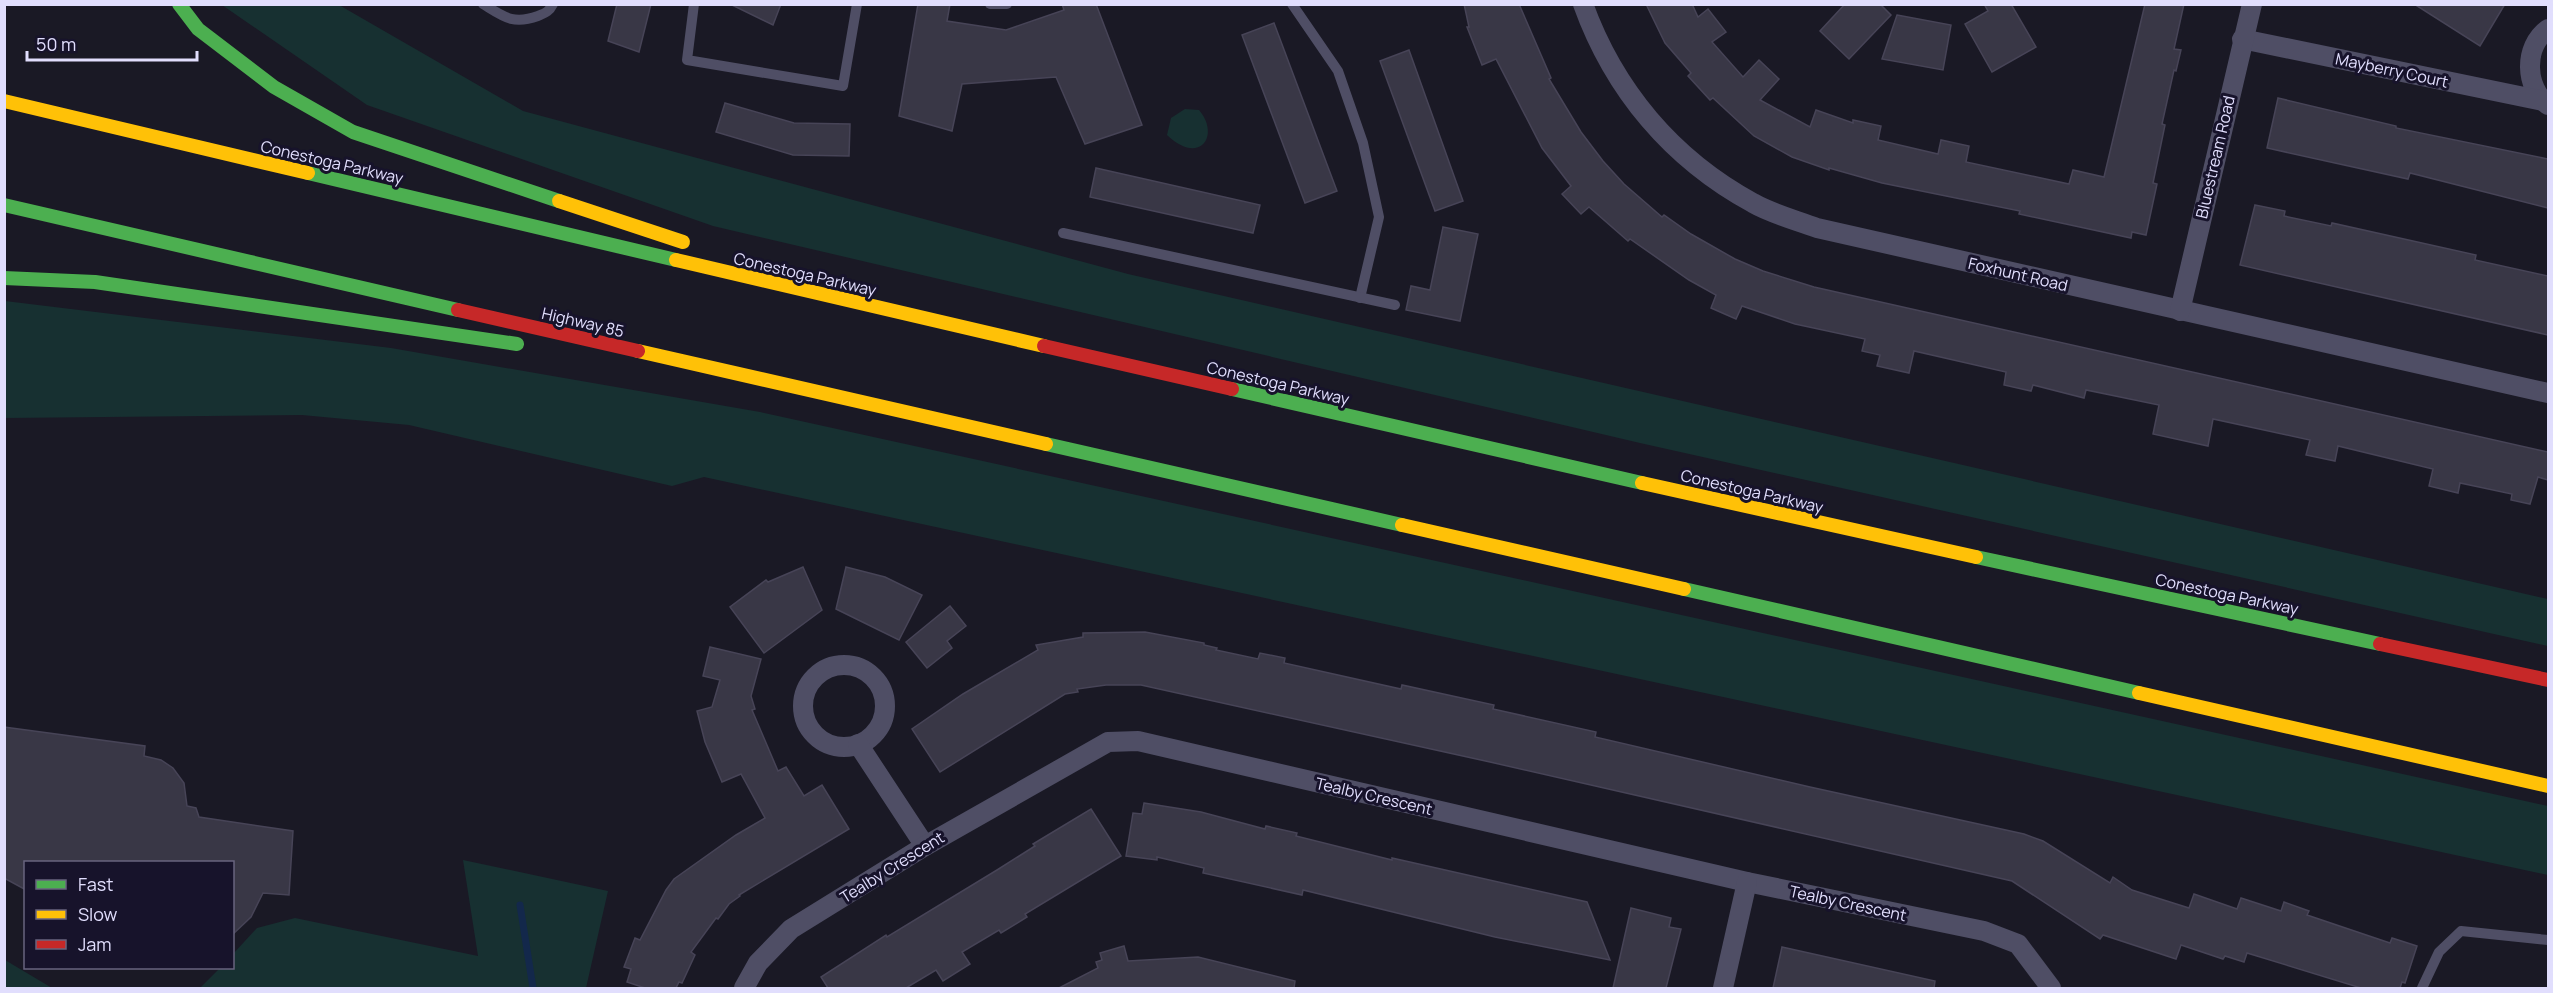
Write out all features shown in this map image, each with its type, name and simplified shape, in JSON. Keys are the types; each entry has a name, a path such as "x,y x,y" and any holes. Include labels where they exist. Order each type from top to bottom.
{"highway":[{"path":"179,4 198,29 274,87 353,132 699,248"},
{"name":"Conestoga Parkway","path":"4,101 889,311 1755,509 2548,680"},
{"name":"Highway 85","path":"4,205 770,381"},
{"path":"733,259 889,311"},
{"path":"4,278 95,282 535,347"},
{"path":"594,355 770,381 2548,786"}],"street":[{"name":"Foxhunt Road","path":"1583,4 1595,38 1617,78 1649,121 1692,163 1754,204 1817,228 2548,393"},
{"name":"Bluestream Road","path":"2180,311 2252,4"},
{"name":"Mayberry Court","path":"2546,103 2532,85 2529,68 2532,52 2548,29"},
{"name":"Mayberry Court","path":"2242,39 2546,103"},
{"path":"836,665 848,665 862,669 881,687 884,712 879,727 869,738 858,744 844,747 826,743 815,734 806,721 803,707 805,693 812,680 823,670 836,665"},
{"name":"Tealby Crescent","path":"744,988 758,963 791,929 925,846 1108,742 1138,741 1747,882 1984,931 2018,945 2051,988"},
{"path":"858,744 925,846"},
{"path":"1723,988 1747,882"}],"lane":[{"path":"483,4 502,15 521,22 548,12 553,4"},
{"path":"694,4 687,60 843,86 857,4"},
{"path":"990,4 1007,4"},
{"path":"1292,4 1338,71 1363,143 1379,217 1360,298"},
{"path":"1063,233 1395,305"},
{"path":"2422,988 2439,952 2462,931 2548,940"}],"green space":[{"path":"222,5 339,5 523,111 1128,274 2548,599 2548,646 1640,443 713,226 367,105"},
{"path":"1185,109 1199,110 1208,129 1207,138 1197,148 1178,144 1167,135 1171,118"},
{"path":"5,301 391,348 760,412 2548,806 2548,875 704,477 672,486 409,425 302,415 5,418"},
{"path":"463,860 608,891 586,988 200,988 219,969 234,969 234,953 257,928 295,918 478,956"},
{"path":"5,960 52,988 5,988"}],"building":[{"path":"617,4 651,4 639,52 608,41"},
{"path":"730,4 781,4 773,25"},
{"path":"918,4 950,4 947,21 1006,30 1064,10 1062,4 1096,4 1142,125 1085,144 1056,77 962,84 952,131 899,116"},
{"path":"1464,4 1519,4 1551,78 1549,79 1581,132 1603,161 1624,184 1662,217 1664,215 1691,234 1735,259 1763,271 1814,287 2548,452 2548,480 2538,477 2530,504 2511,500 2512,494 2460,483 2458,493 2429,486 2433,469 2338,446 2335,461 2306,455 2310,440 2213,419 2208,446 2153,434 2159,405 2086,390 2084,398 2033,385 2031,391 2004,385 2006,372 1914,351 1909,373 1877,366 1880,355 1862,351 1865,339 1795,324 1742,306 1736,319 1711,308 1716,295 1689,280 1630,239 1628,241 1589,207 1581,214 1562,194 1571,186 1542,148 1496,59 1482,65 1467,27 1469,27"},
{"path":"1646,4 1692,4 1698,17 1708,9 1726,32 1712,42 1743,77 1759,60 1779,79 1760,100 1810,127 1816,110 1853,123 1853,120 1881,126 1878,140 1938,154 1941,140 1969,146 1966,162 2069,184 2073,170 2104,177 2145,4 2184,4 2174,49 2181,50 2176,71 2174,70 2162,124 2165,125 2153,183 2157,184 2146,235 2132,232 2131,238 2019,214 2020,211 1882,183 1829,168 1829,170 1792,157 1754,136 1713,98 1710,100 1688,76 1691,73 1665,43"},
{"path":"1845,4 1880,4 1891,15 1849,59 1820,31"},
{"path":"1984,4 2011,4 2036,47 1992,72 1965,24 1988,11"},
{"path":"2414,4 2505,4 2480,46"},
{"path":"1897,15 1951,25 1943,70 1882,59"},
{"path":"1274,23 1337,191 1305,203 1242,35"},
{"path":"1409,50 1463,201 1435,211 1380,61"},
{"path":"2278,98 2396,126 2396,128 2548,159 2548,208 2410,173 2408,179 2267,148"},
{"path":"725,103 794,123 850,124 849,156 793,155 716,132"},
{"path":"1096,168 1260,205 1253,233 1090,197"},
{"path":"2255,205 2285,211 2284,216 2331,226 2332,223 2476,255 2475,260 2548,276 2548,335 2240,265"},
{"path":"1443,227 1478,234 1460,321 1406,310 1411,286 1430,290"},
{"path":"803,567 822,610 764,653 730,607 766,580 768,582"},
{"path":"846,567 885,577 922,595 899,640 836,609"},
{"path":"950,606 966,626 947,641 952,648 927,668 906,642"},
{"path":"1145,632 1204,643 1204,645 1217,648 1216,650 1258,659 1260,653 1285,658 1284,663 1401,689 1402,685 1494,705 1493,709 1596,732 1595,737 2024,834 2043,841 2110,883 2113,877 2132,890 2189,908 2194,894 2237,909 2241,898 2281,911 2284,902 2309,911 2307,915 2390,943 2392,938 2417,946 2405,983 2402,982 2400,988 2361,988 2247,953 2244,962 2225,956 2223,959 2181,945 2176,959 2103,935 2100,939 2012,881 1141,685 1106,685 1077,689 1078,692 1065,694 940,772 912,729 963,694 1038,650 1036,645 1083,637 1083,633"},
{"path":"710,647 761,659 751,696 755,709 752,710 778,771 786,767 804,796 822,785 849,829 739,895 729,904 691,952 695,955 682,983 679,982 676,988 645,988 627,982 631,969 624,967 635,938 640,940 666,890 674,879 736,835 765,818 741,774 722,782 705,742 697,711 712,707 720,680 703,676"},
{"path":"4,727 145,746 144,756 161,760 173,768 184,783 187,806 196,808 199,817 293,831 289,895 263,893 251,917 234,933 234,861 24,861 24,889 4,878"},
{"path":"1144,803 1201,812 1265,829 1266,826 1297,833 1296,836 1392,860 1392,858 1587,902 1610,960 1495,937 1303,890 1302,895 1203,873 1204,868 1157,857 1157,860 1126,856 1133,813 1142,814"},
{"path":"1091,809 1121,856 1025,914 1027,917 1001,933 999,930 962,952 970,964 943,981 936,970 906,988 828,988 821,977 886,935 887,937 997,870 1035,846 1033,844"},
{"path":"1631,908 1671,918 1669,927 1681,929 1666,988 1613,988"},
{"path":"1124,946 1128,961 1198,957 1295,981 1294,988 1059,988 1098,968 1096,962 1102,960 1100,953"},
{"path":"1782,947 1935,981 1934,988 1773,988"}],"waterway":[{"path":"520,905 533,988"}],"traffic: fast":[{"path":"179,4 198,29 274,87 353,132 559,201"},
{"path":"308,173 676,260"},
{"path":"4,205 458,310"},
{"path":"4,278 95,282 517,344"},
{"path":"1232,389 1642,483"},
{"path":"1046,444 1402,525"},
{"path":"1976,557 2380,644"},
{"path":"1684,589 2139,693"}],"traffic: slow":[{"path":"4,101 308,173"},
{"path":"559,201 683,242"},
{"path":"676,260 1044,346"},
{"path":"638,351 1046,444"},
{"path":"1642,483 1976,557"},
{"path":"1402,525 1684,589"},
{"path":"2139,693 2548,786"}],"traffic: jam":[{"path":"458,310 638,351"},
{"path":"1044,346 1232,389"},
{"path":"2380,644 2548,680"}]}
